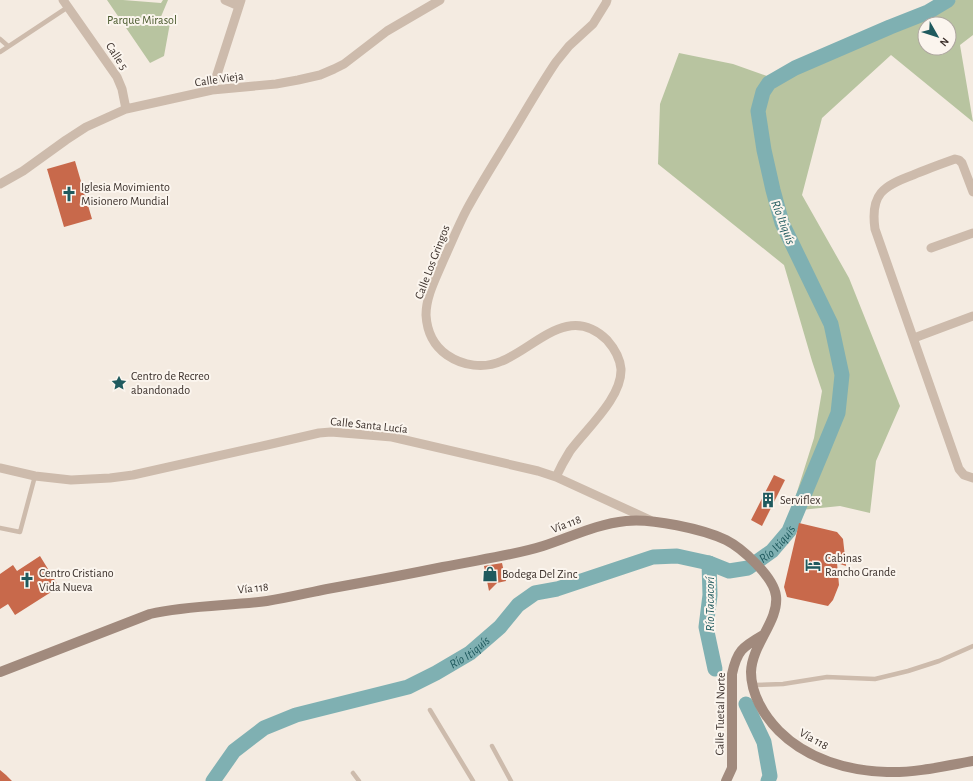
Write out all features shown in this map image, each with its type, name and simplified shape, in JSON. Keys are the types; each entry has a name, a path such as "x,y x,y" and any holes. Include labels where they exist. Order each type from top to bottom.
{"main road":[{"name":"Vía 118","path":"0,672 150,614 170,610 267,601 425,571 527,550 611,523 638,520 700,530 714,535 734,545 749,557 772,583 776,596 776,604 771,620 754,654 751,674 753,685 761,707 773,724 793,744 813,756 826,761 887,772 928,768 973,761"},
{"name":"Calle Tuetal Norte","path":"726,781 732,768 732,674 740,652 748,644 763,635"}],"street":[{"path":"212,90 240,3 225,0"},
{"name":"Calle Vieja","path":"0,184 23,171 86,127 126,109 212,90 283,82 320,75 334,70 387,30 440,0"},
{"name":"Calle Los Gringos","path":"556,477 570,451 612,399 618,389 621,369 619,360 612,345 594,331 585,327 562,327 549,332 502,361 483,365 464,364 453,359 435,344 428,329 426,310 432,289 467,209 556,62 569,46 593,24 607,0"},
{"name":"Calle 5","path":"66,3 117,77 122,89 126,109"},
{"path":"973,192 962,163 955,159 890,184 880,195 876,203 874,219 875,229 959,469 964,475 973,478"},
{"path":"931,248 973,233"},
{"path":"914,338 973,316"},
{"name":"Calle Santa Lucía","path":"0,468 35,476 71,480 133,474 319,433 331,432 392,437 538,471 556,477 655,522"},
{"path":"611,523 618,517 619,511 617,505"}],"lane":[{"path":"0,52 66,3"},
{"path":"0,39 8,46"},
{"path":"0,528 20,532 35,476"},
{"path":"753,685 783,684 827,677 875,679 908,671 939,661 973,646"},
{"path":"430,710 473,781"},
{"path":"492,746 511,781"},
{"path":"353,773 359,781"}],"green space":[{"name":"Parque Mirasol","path":"107,0 161,3 163,0 168,0 160,19 170,23 164,56 150,63"},
{"path":"956,0 973,0 973,35 960,45 973,122 891,55 822,118 802,195 849,278 900,406 876,461 870,513 840,506 791,511 814,438 822,391 784,265 658,164 660,104 679,53 733,64 767,76"}],"building":[{"name":"Iglesia Movimiento Misionero Mundial","path":"75,161 92,219 64,227 47,169"},
{"name":"Serviflex","path":"774,475 785,480 762,526 751,520"},
{"name":"Cabinas Rancho Grande","path":"799,523 837,532 843,539 846,566 837,563 839,585 833,600 828,606 787,597 784,587"},
{"name":"Centro Cristiano Vida Nueva","path":"40,556 59,587 15,615 8,604 0,609 0,574 13,565 17,571"},
{"path":"502,563 506,581 497,583 489,591 484,566"},
{"path":"0,770 6,775 12,781 0,781"}],"waterway":[{"name":"Río Itiquís","path":"213,781 234,751 264,728 296,715 408,687 470,653 500,627 518,605 535,593 557,589 653,557 677,556 709,563 729,571 748,568 772,551 789,531 838,413 842,375 831,324 782,223 764,150 758,111 763,92 769,83 795,68 928,12 948,0"},
{"name":"Río Tacacorí","path":"709,563 710,595 706,627 715,669"},
{"name":"Río Tacacorí","path":"746,704 764,742 770,776 768,781"}],"place":[{"name":"Iglesia Movimiento Misionero Mundial","path":"69,194"},
{"name":"Centro de Recreo abandonado","path":"119,383"},
{"name":"Serviflex","path":"768,500"},
{"name":"Cabinas Rancho Grande","path":"813,565"},
{"name":"Bodega Del Zinc","path":"490,574"},
{"name":"Centro Cristiano Vida Nueva","path":"27,580"}]}
